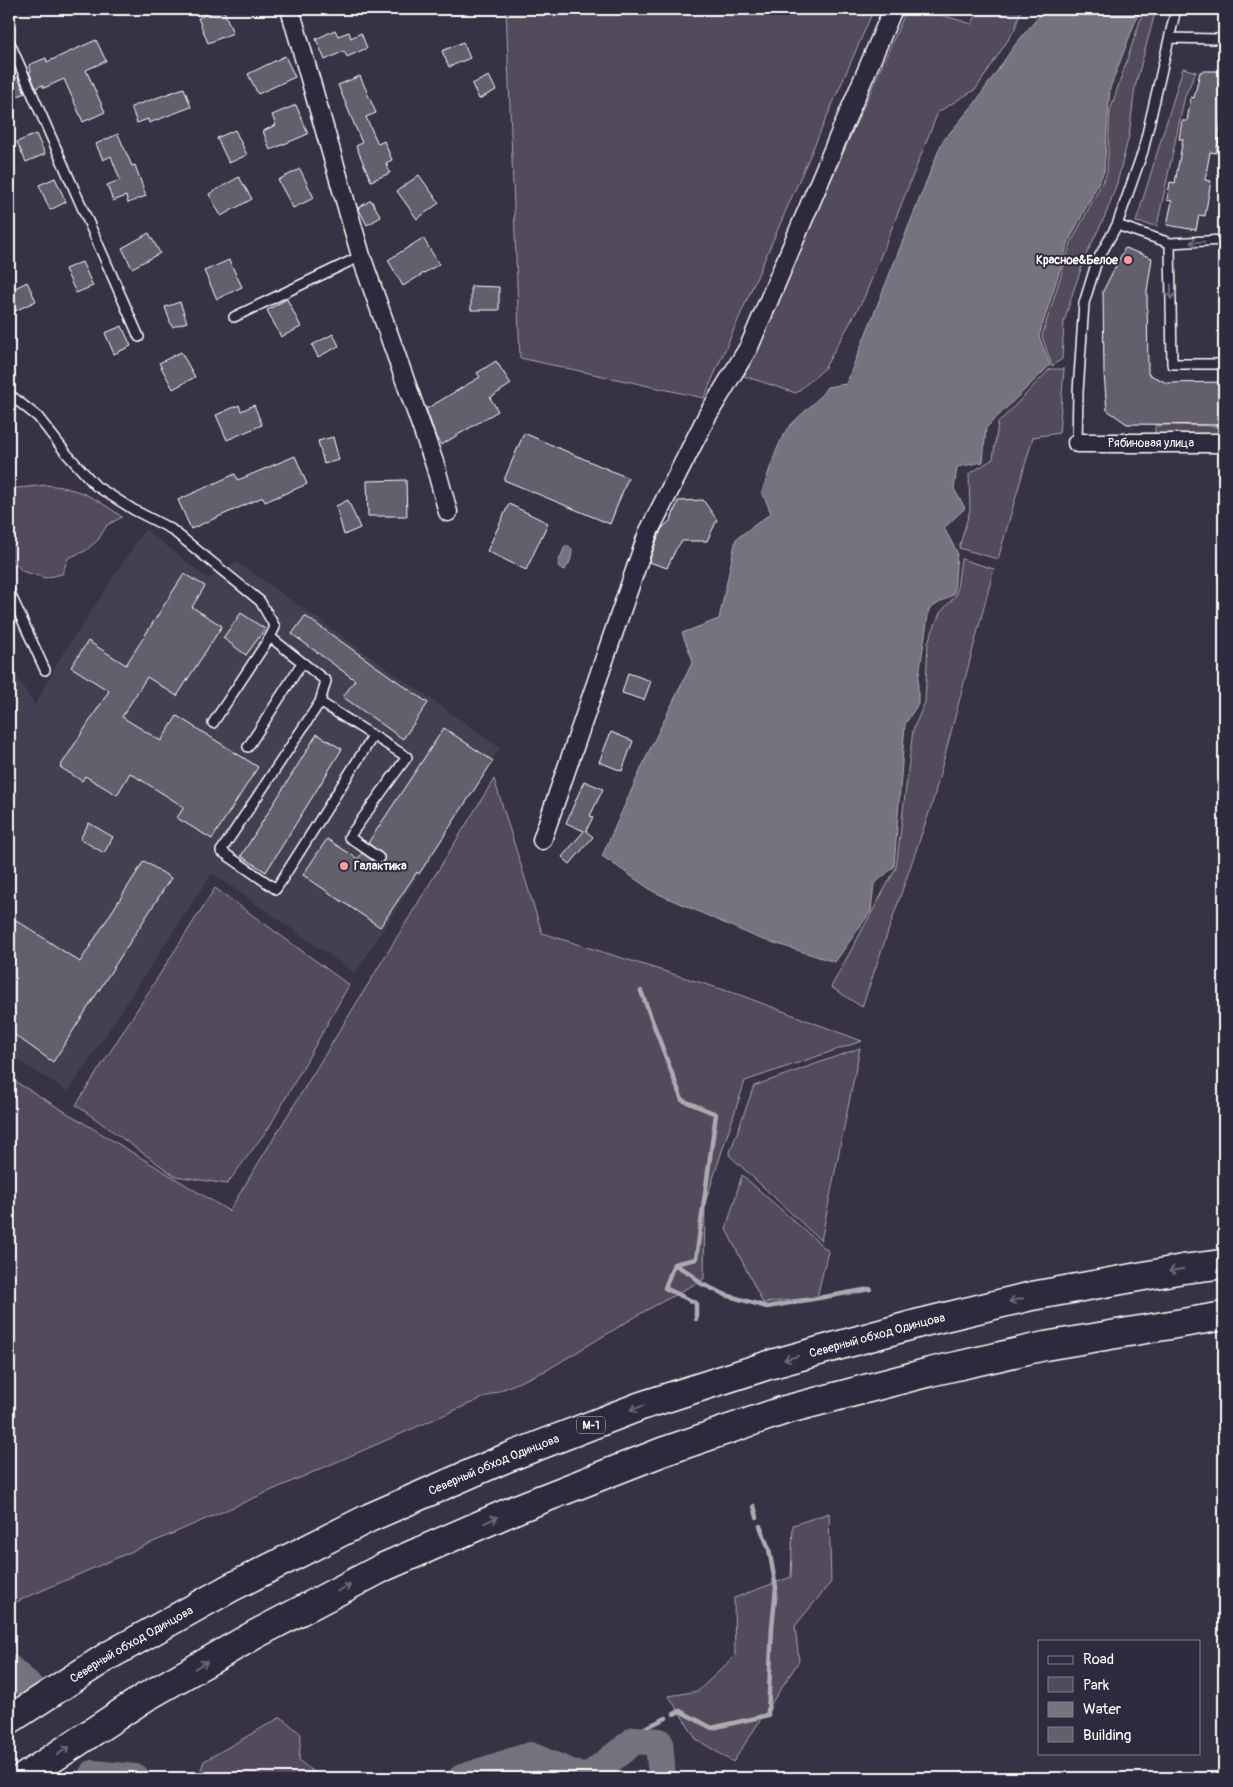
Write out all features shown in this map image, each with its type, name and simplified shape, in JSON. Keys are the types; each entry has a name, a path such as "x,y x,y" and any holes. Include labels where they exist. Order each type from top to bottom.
{"highway":[{"name":"Северный обход Одинцова","path":"9,1720 117,1651 230,1588 362,1522 504,1459 641,1406 772,1364 920,1323 1013,1300 1183,1269 1224,1264"},
{"path":"22,1778 144,1698 256,1634 376,1572 518,1508 662,1452 785,1410 930,1372 1045,1346 1224,1316"}],"street":[{"path":"290,9 361,256 435,464 448,512"},
{"path":"542,840 648,533 707,416 749,347 893,9"},
{"name":"Рябиновая улица","path":"1076,444 1224,443"}],"lane":[{"path":"1076,444 1084,303 1096,261 1117,226 1143,151 1176,9"},
{"path":"1170,38 1216,39"},
{"path":"9,41 139,337"},
{"path":"1117,226 1170,243 1224,240"},
{"path":"1170,243 1172,364 1224,364"},
{"path":"234,317 361,256"},
{"path":"9,394 38,417 66,453 96,486 134,510 170,528 260,601 275,627 213,724"},
{"path":"9,591 13,612 45,670"},
{"path":"270,637 326,681 320,702 222,851 276,888 373,736"},
{"path":"248,747 302,663"},
{"path":"320,702 407,757 349,837 379,858"}],"shaded area":[{"path":"145,529 208,579 237,562 500,748 355,973 212,873 68,1092 9,1054 9,665 35,705 58,662"}],"green space":[{"path":"506,9 874,9 704,398 520,358"},
{"path":"907,9 921,9 972,24 979,9 1021,9 1015,29 976,89 938,112 864,298 824,369 796,393 744,376"},
{"path":"1144,9 1156,9 1135,87 1129,136 1117,183 1106,214 1086,255 1073,292 1064,322 1062,359 1052,366 1042,336 1071,243 1107,173 1110,111"},
{"path":"1183,68 1196,72 1185,96 1157,226 1136,222"},
{"path":"1219,263 1224,263 1224,307 1220,307"},
{"path":"1050,369 1064,369 1059,433 1033,437 998,559 959,548 970,510 969,474 993,459 998,423"},
{"path":"1155,426 1221,426 1220,436 1155,437"},
{"path":"46,485 78,491 104,504 122,517 107,525 98,540 85,551 68,558 62,574 45,578 22,571 9,556 9,489"},
{"path":"961,559 994,569 932,804 862,1007 831,987 896,868 913,730 925,702 928,642 940,613 956,595"},
{"path":"494,779 542,933 740,995 862,1041 745,1081 705,1203 704,1279 645,1311 547,1370 9,1605 9,1076 229,1211"},
{"path":"215,888 349,985 270,1126 227,1184 175,1176 76,1105"},
{"path":"860,1048 821,1241 729,1155 754,1086"},
{"path":"742,1175 828,1251 817,1297 763,1303 726,1229"},
{"path":"829,1513 831,1582 795,1626 799,1661 733,1762 696,1739 669,1696 698,1691 735,1656 734,1598 791,1577 793,1525"},
{"path":"281,1717 301,1734 299,1760 320,1778 198,1778 204,1761"},
{"path":"549,1759 582,1778 517,1778"}],"water":[{"path":"1045,9 1140,9 1110,88 1104,172 1069,241 1039,336 1050,365 986,428 983,462 957,467 954,489 965,508 944,528 957,552 954,594 929,609 918,681 918,704 905,724 894,867 874,884 871,911 835,962 758,938 654,892 602,856 649,751 693,661 682,633 719,619 736,539 771,513 762,492 781,440 789,427 827,387 846,384 942,142 975,103 1015,45"},
{"path":"565,546 569,546 572,552 569,563 564,570 559,568 558,563"}],"building":[{"path":"223,9 233,33 208,43 198,18"},
{"path":"335,30 338,36 349,32 351,38 361,33 367,48 347,57 344,51 325,60 316,39"},
{"path":"96,40 106,61 86,70 105,112 83,122 64,79 44,88 42,85 36,88 29,72 31,71 29,65 46,58 47,62"},
{"path":"463,42 470,58 449,67 442,51"},
{"path":"285,56 295,77 258,94 248,74"},
{"path":"1224,71 1224,103 1216,153 1210,152 1205,180 1211,181 1205,216 1199,215 1196,230 1167,225 1172,201 1167,200 1170,182 1175,183 1183,139 1179,139 1182,121 1187,121 1191,97 1194,98 1200,72"},
{"path":"360,76 376,113 366,117 378,144 384,141 392,160 386,163 390,173 371,181 356,146 362,143 338,85"},
{"path":"489,76 496,90 479,99 472,84"},
{"path":"18,77 25,93 9,100 9,81"},
{"path":"184,88 191,107 149,123 148,119 137,123 131,107"},
{"path":"296,105 308,134 270,150 263,131 276,125 272,115"},
{"path":"235,130 247,155 229,163 217,138"},
{"path":"36,134 45,154 26,162 17,142"},
{"path":"118,134 132,166 135,165 146,196 128,203 126,196 113,201 107,185 120,180 111,156 103,160 96,144"},
{"path":"300,169 314,198 293,208 278,180"},
{"path":"419,175 439,203 417,219 397,191"},
{"path":"239,177 252,199 221,216 209,194"},
{"path":"55,178 66,202 50,210 39,185"},
{"path":"371,200 381,217 367,225 358,208"},
{"path":"149,233 160,253 132,268 122,248"},
{"path":"423,238 439,264 403,286 388,260"},
{"path":"1125,248 1152,258 1147,291 1148,374 1167,383 1224,382 1224,425 1127,424 1107,410 1104,374 1103,291"},
{"path":"229,260 242,287 217,299 204,271"},
{"path":"82,262 93,286 76,293 65,269"},
{"path":"27,282 36,301 13,312 9,303 9,291"},
{"path":"471,286 499,287 499,310 471,310"},
{"path":"287,299 301,327 281,337 267,310"},
{"path":"180,302 187,322 172,327 165,307"},
{"path":"122,326 131,346 114,354 105,333"},
{"path":"333,334 339,346 318,357 312,345"},
{"path":"181,352 195,377 173,389 159,363"},
{"path":"496,361 511,384 490,398 498,411 441,445 436,437 426,409 480,377 477,373"},
{"path":"239,405 241,411 254,405 262,425 227,440 216,415"},
{"path":"524,433 628,478 610,524 504,480"},
{"path":"333,437 339,460 324,464 318,441"},
{"path":"295,456 307,484 265,502 263,497 191,529 178,500 235,474 238,480"},
{"path":"406,480 407,516 368,516 367,481"},
{"path":"348,500 360,528 344,535 336,506"},
{"path":"703,500 717,520 707,541 682,541 667,568 649,562 662,528 671,520 678,501"},
{"path":"509,504 548,523 526,570 487,551"},
{"path":"184,574 205,586 192,607 222,626 177,696 147,677 122,717 161,741 177,716 258,767 212,839 177,818 184,807 130,773 117,795 85,776 82,781 60,767 109,691 71,667 88,641 126,665"},
{"path":"241,613 265,629 246,655 223,638"},
{"path":"305,616 428,703 403,739 343,697 355,680 292,634"},
{"path":"628,673 651,681 644,700 622,693"},
{"path":"444,728 493,761 419,874 417,872 380,927 303,875 327,839 358,859 362,853 376,863 381,864 384,862 384,855 368,843"},
{"path":"611,732 633,741 622,771 599,762"},
{"path":"317,734 342,749 266,872 241,856"},
{"path":"584,781 603,789 590,816 593,817 586,831 593,837 570,864 562,857 584,831 566,823"},
{"path":"89,823 113,837 104,853 80,839"},
{"path":"144,861 171,878 53,1062 9,1031 9,932 16,920 80,962"}],"waterway":[{"path":"641,991 682,1100 716,1114 696,1259 674,1264 665,1288 696,1303 696,1319"},
{"path":"674,1264 691,1274 700,1283 726,1295 767,1307 870,1289"},
{"path":"754,1506 757,1517"},
{"path":"674,1714 680,1711 712,1728 768,1715 772,1627 776,1588 769,1549 760,1526"},
{"path":"9,1668 35,1692"},
{"path":"645,1741 645,1728 666,1718"},
{"path":"587,1778 635,1740 659,1742 662,1778"},
{"path":"462,1778 530,1756 583,1778"},
{"path":"93,1774 136,1778"}],"place":[{"name":"Красное&Белое","path":"1128,260"},
{"name":"Галактика","path":"344,866"}]}
